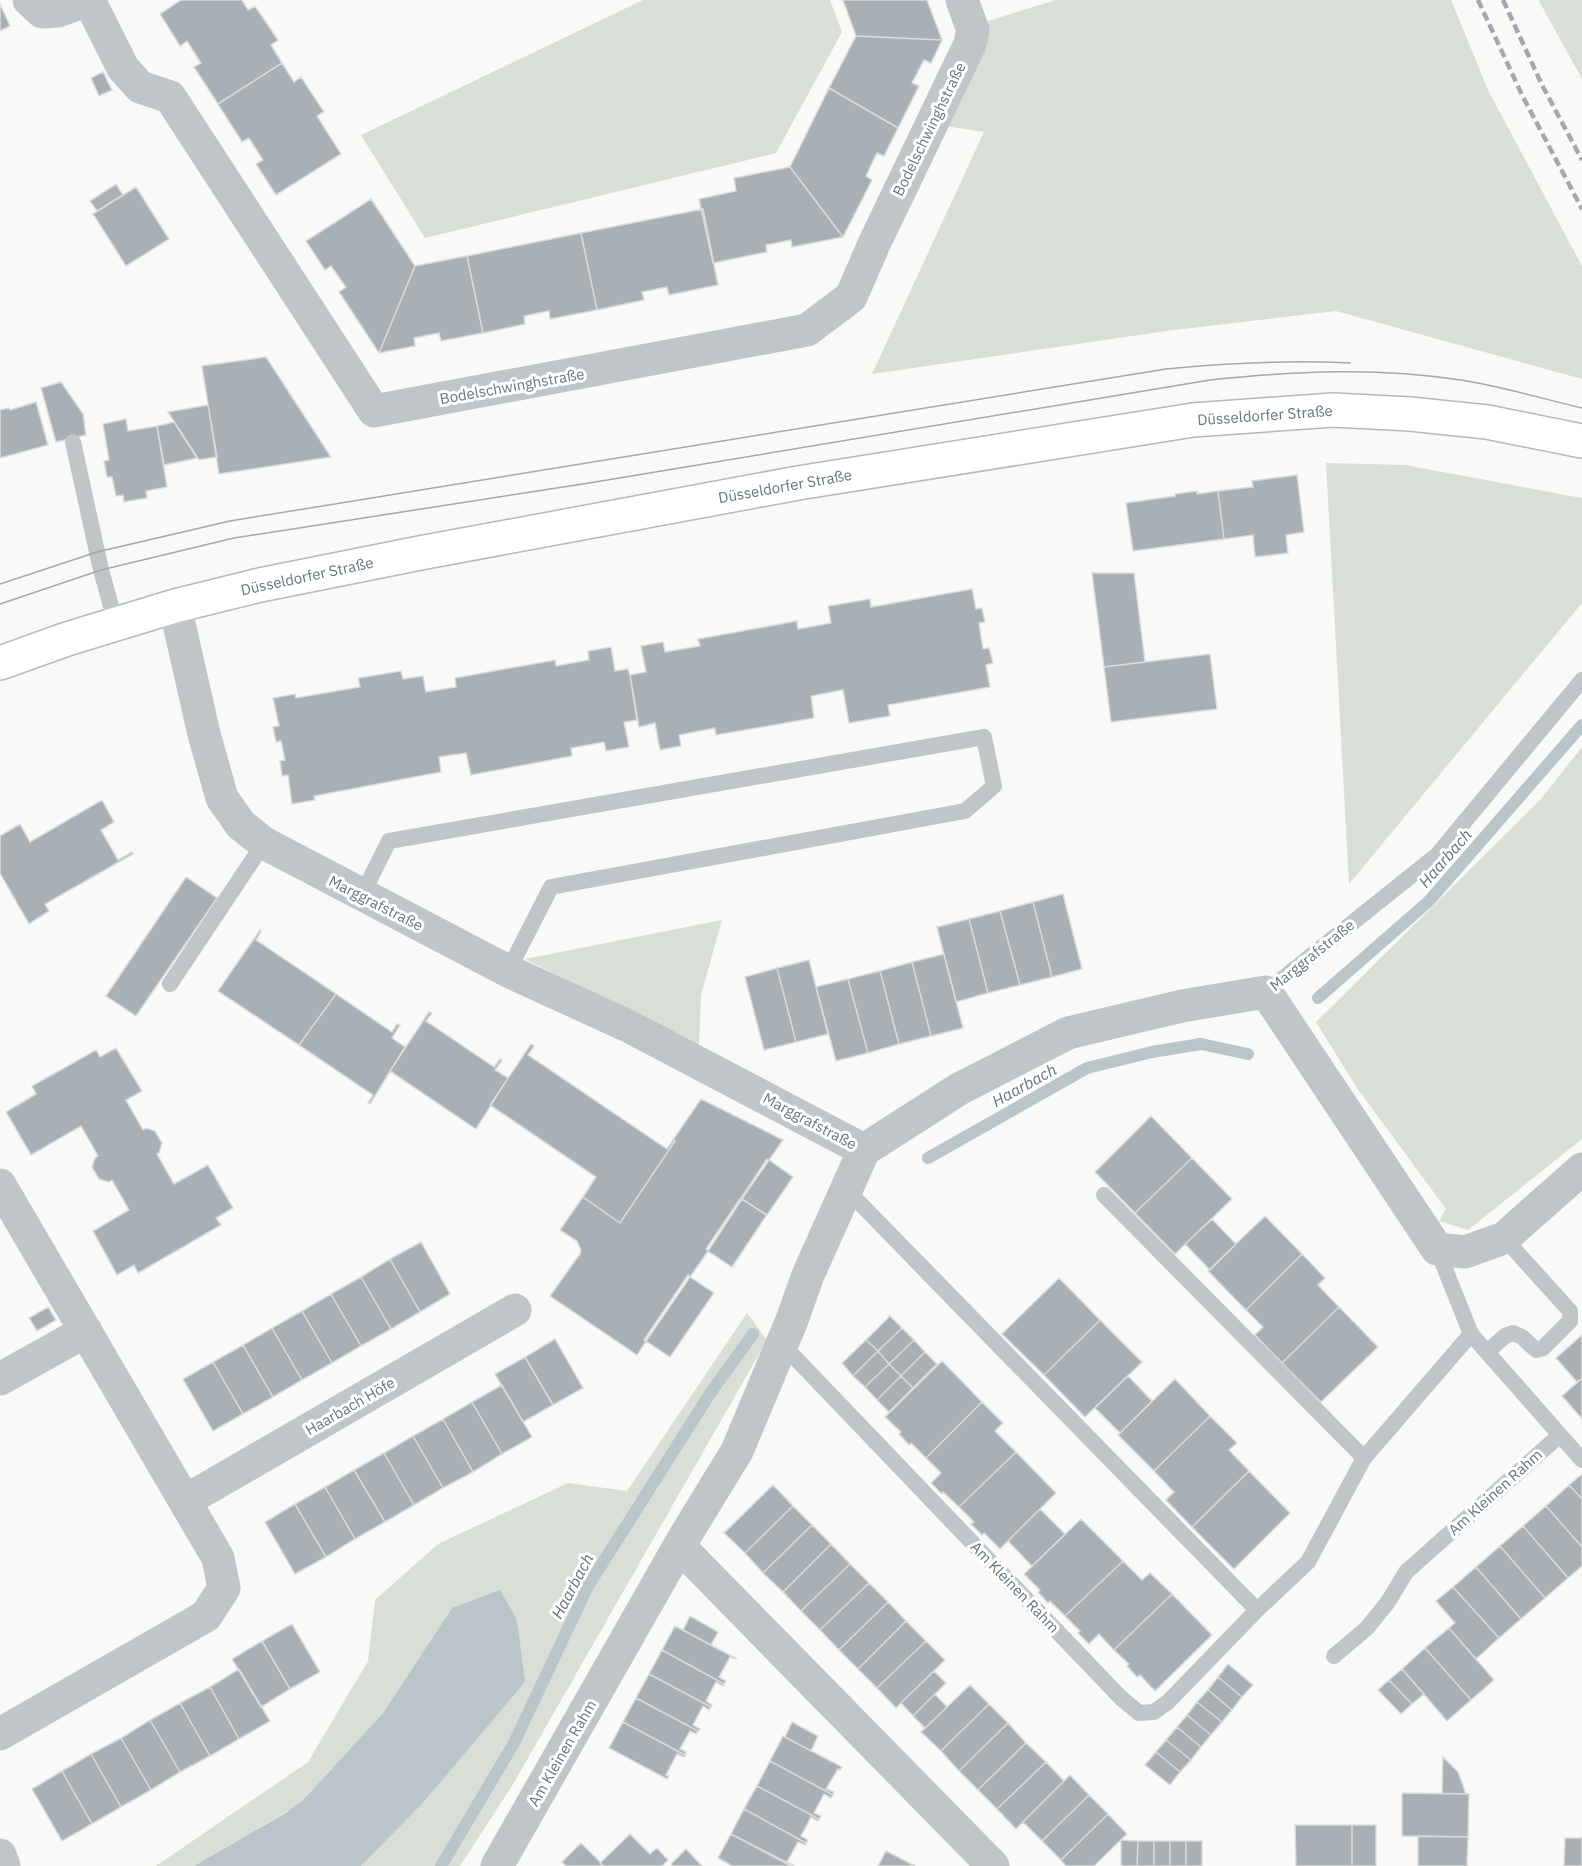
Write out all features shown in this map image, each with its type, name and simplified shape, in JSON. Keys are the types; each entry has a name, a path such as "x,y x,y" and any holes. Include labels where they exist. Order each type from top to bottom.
{"main road":[{"name":"Düsseldorfer Straße","path":"0,663 175,606 260,585 798,483 1193,420 1333,410 1410,414 1487,422 1582,441"}],"street":[{"path":"29,0 42,12 58,11 88,0"},
{"name":"Bodelschwinghstraße","path":"88,0 123,68 140,87 170,97 374,411 807,330 851,297 970,44 973,30 962,0"},
{"name":"Marggrafstraße","path":"175,606 204,734 222,798 242,825 264,843 508,971 628,1026 864,1150 959,1089 1068,1033 1182,1006 1266,992"},
{"path":"1266,992 1437,1249 1465,1252 1504,1238 1582,1170"},
{"name":"Am Kleinen Rahm","path":"497,1866 737,1451 792,1320 808,1275 864,1150"},
{"path":"0,1185 218,1558 224,1588 206,1616 0,1734"},
{"name":"Haarbach Höfe","path":"185,1501 515,1310"},
{"path":"0,1379 86,1331"},
{"path":"680,1547 993,1866"},
{"path":"0,1855 4,1866"}],"lane":[{"path":"73,442 101,570 116,624"},
{"name":"Marggrafstraße","path":"1266,992 1437,855 1582,680"},
{"path":"362,895 389,841 984,737 994,786 966,811 551,887 508,971"},
{"path":"170,984 264,843"},
{"path":"846,1189 1257,1610"},
{"path":"1104,1195 1364,1458"},
{"path":"1487,1352 1505,1336 1513,1333 1522,1337 1536,1350 1543,1348 1570,1321 1570,1311 1504,1238"},
{"path":"1437,1249 1471,1334 1582,1460"},
{"name":"Am Kleinen Rahm","path":"781,1343 1121,1698 1139,1713 1154,1712 1168,1702 1257,1610 1308,1562 1364,1458 1471,1334"},
{"name":"Am Kleinen Rahm","path":"1334,1656 1367,1628 1388,1602 1406,1572 1560,1435"}],"shaded area":[{"path":"643,0 830,0 842,32 776,153 425,238 361,135"},
{"path":"1056,0 1451,0 1488,90 1582,266 1582,379 1336,311 1166,331 872,374 984,132 939,125 978,24"},
{"path":"1582,0 1582,79 1539,1"},
{"path":"1326,463 1405,465 1582,498 1582,603 1349,884"},
{"path":"1582,747 1582,1139 1468,1230 1439,1221 1446,1209 1357,1088 1316,1022 1540,800"},
{"path":"722,920 701,995 699,1047 525,959"},
{"path":"747,1313 767,1340 512,1786 460,1866 361,1866 422,1804 524,1682 452,1608 383,1713 298,1805 194,1866 156,1866 308,1762 368,1661 375,1600 438,1544 568,1483 627,1491"},
{"path":"500,1590 517,1620 525,1682 422,1804 361,1866 194,1866 302,1801 383,1713 452,1608"}],"building":[{"path":"181,0 242,0 248,10 255,6 278,40 271,45 282,63 218,104 194,67 201,63 187,41 180,46 160,14"},
{"path":"843,0 927,0 942,40 856,36"},
{"path":"0,4 10,26 0,31"},
{"path":"856,36 942,40 931,63 924,60 912,83 919,86 898,128 829,88"},
{"path":"282,63 294,82 301,77 324,112 317,116 341,154 276,195 256,164 263,160 249,138 242,142 218,104"},
{"path":"103,72 112,90 99,96 91,78"},
{"path":"829,88 898,128 884,156 877,153 866,176 872,180 843,237 790,167"},
{"path":"790,167 843,237 792,247 791,240 766,245 767,252 713,263 699,199 736,191 734,178"},
{"path":"116,184 123,195 97,211 90,201"},
{"path":"136,187 169,239 126,266 93,214"},
{"path":"371,199 415,266 379,353 339,292 346,287 331,266 325,270 306,241"},
{"path":"703,209 718,285 669,295 667,287 642,292 644,300 597,310 581,233"},
{"path":"581,233 597,310 550,319 549,311 524,316 525,324 483,333 467,256"},
{"path":"467,256 483,333 441,341 439,333 414,338 415,346 379,353 415,266"},
{"path":"266,357 331,457 219,474 202,366"},
{"path":"61,382 83,414 86,435 56,442 41,388"},
{"path":"36,402 48,445 0,458 0,410 9,408 10,410"},
{"path":"208,405 217,457 199,460 168,412"},
{"path":"126,419 128,431 157,426 167,487 146,491 147,498 124,502 123,495 116,496 112,477 107,477 104,461 109,460 103,424"},
{"path":"174,422 197,458 164,465 157,426"},
{"path":"1297,475 1304,532 1286,535 1288,553 1255,557 1253,535 1224,539 1218,491 1253,487 1252,481"},
{"path":"1197,491 1197,494 1218,491 1224,539 1133,551 1126,503"},
{"path":"1092,573 1134,573 1145,662 1104,667"},
{"path":"972,589 976,609 982,608 985,622 979,623 983,649 989,648 993,663 986,665 990,687 888,705 890,716 849,723 843,690 811,696 814,718 716,735 715,728 679,735 681,746 660,750 655,723 639,727 630,675 646,672 641,646 663,642 665,652 700,646 698,639 797,621 798,629 831,623 828,606 870,599 871,607"},
{"path":"611,647 615,671 628,669 630,675 637,720 624,722 629,747 606,751 604,742 571,748 572,756 471,775 466,753 439,757 441,772 314,796 315,800 292,804 288,775 282,776 280,761 285,760 281,741 276,742 273,727 279,726 273,698 295,694 296,698 360,687 358,678 401,671 403,679 423,676 426,692 456,687 455,678 555,660 556,666 589,660 588,651"},
{"path":"1210,654 1217,709 1111,722 1104,667"},
{"path":"102,800 114,822 101,830 118,860 132,852 133,854 45,904 49,911 29,924 0,873 0,836 20,824 30,842"},
{"path":"186,877 217,898 136,1016 106,996"},
{"path":"1063,894 1082,969 1052,977 1033,902"},
{"path":"1033,902 1052,977 1020,985 1000,911"},
{"path":"1000,911 1020,985 988,993 969,919"},
{"path":"969,919 988,993 956,1002 937,927"},
{"path":"260,930 256,940 336,994 299,1045 218,991"},
{"path":"944,954 963,1028 931,1036 912,962"},
{"path":"809,960 828,1034 796,1042 777,968"},
{"path":"912,962 931,1036 899,1044 880,971"},
{"path":"777,968 796,1042 764,1050 745,977"},
{"path":"880,971 899,1044 868,1053 848,979"},
{"path":"848,979 868,1053 836,1061 816,987"},
{"path":"336,994 392,1032 397,1024 400,1025 392,1038 405,1047 370,1104 368,1103 373,1095 299,1045"},
{"path":"429,1012 432,1013 426,1021 494,1067 500,1059 502,1060 495,1070 508,1078 476,1129 390,1071"},
{"path":"531,1044 534,1046 528,1055 667,1149 673,1140 675,1141 620,1223 583,1197 596,1177 490,1105"},
{"path":"116,1048 142,1091 126,1100 143,1130 146,1128 155,1131 162,1143 157,1154 174,1184 208,1165 233,1208 216,1218 221,1225 138,1273 134,1265 117,1275 93,1231 129,1210 112,1180 109,1182 99,1179 92,1167 98,1156 81,1126 31,1155 6,1112 36,1094 32,1086 96,1050 100,1057"},
{"path":"701,1099 783,1140 769,1160 767,1159 741,1198 742,1200 740,1199 706,1249 708,1251 690,1277 688,1275 644,1340 646,1341 637,1355 550,1296 581,1250 577,1241 560,1230 583,1197 620,1223"},
{"path":"1151,1116 1192,1158 1135,1213 1095,1172"},
{"path":"1192,1158 1232,1199 1175,1254 1135,1213"},
{"path":"769,1160 793,1177 767,1215 742,1199"},
{"path":"742,1199 766,1216 732,1267 708,1251"},
{"path":"1265,1216 1302,1254 1246,1310 1208,1271"},
{"path":"1212,1219 1236,1244 1210,1270 1185,1244"},
{"path":"421,1242 450,1294 420,1312 390,1259"},
{"path":"1302,1254 1325,1278 1318,1285 1339,1307 1282,1363 1255,1335 1263,1327 1246,1310"},
{"path":"390,1259 420,1312 391,1329 361,1277"},
{"path":"361,1277 391,1329 361,1346 331,1294"},
{"path":"690,1277 714,1293 670,1357 646,1341"},
{"path":"1059,1278 1100,1320 1044,1375 1002,1334"},
{"path":"331,1294 361,1346 332,1363 302,1311"},
{"path":"48,1307 56,1320 37,1331 29,1318"},
{"path":"1339,1307 1378,1347 1321,1402 1282,1363"},
{"path":"302,1311 332,1363 302,1380 272,1328"},
{"path":"890,1316 902,1328 878,1351 866,1340"},
{"path":"1100,1320 1142,1362 1085,1417 1044,1375"},
{"path":"272,1328 302,1380 273,1397 243,1345"},
{"path":"902,1328 914,1340 889,1364 878,1351"},
{"path":"1582,1335 1582,1378 1577,1382 1556,1358"},
{"path":"555,1339 583,1388 553,1405 525,1357"},
{"path":"866,1340 878,1351 853,1376 842,1363"},
{"path":"914,1340 925,1352 901,1376 889,1364"},
{"path":"243,1345 273,1397 243,1414 213,1362"},
{"path":"878,1351 889,1364 865,1387 853,1376"},
{"path":"925,1352 937,1364 913,1388 901,1376"},
{"path":"525,1357 553,1405 523,1422 495,1374"},
{"path":"942,1361 982,1402 926,1458 911,1443 909,1445 899,1434 901,1432 885,1417"},
{"path":"213,1362 243,1414 213,1431 183,1379"},
{"path":"889,1364 901,1376 877,1400 865,1387"},
{"path":"901,1376 913,1388 889,1412 877,1400"},
{"path":"1128,1376 1152,1401 1120,1433 1095,1408"},
{"path":"1582,1378 1582,1419 1562,1396"},
{"path":"1175,1379 1210,1416 1154,1471 1118,1435"},
{"path":"502,1385 532,1437 502,1454 472,1402"},
{"path":"472,1402 502,1454 473,1472 443,1419"},
{"path":"982,1402 1003,1423 995,1431 1016,1452 959,1507 931,1483 941,1473 926,1458"},
{"path":"1210,1416 1237,1443 1229,1450 1249,1471 1192,1527 1166,1500 1174,1492 1154,1471"},
{"path":"443,1419 473,1472 443,1488 413,1436"},
{"path":"413,1436 443,1488 414,1505 384,1453"},
{"path":"1016,1452 1056,1493 1000,1549 971,1524 974,1522 959,1507"},
{"path":"384,1453 414,1505 385,1522 354,1470"},
{"path":"354,1470 385,1522 355,1539 325,1487"},
{"path":"1249,1471 1290,1513 1234,1569 1192,1527"},
{"path":"1582,1474 1582,1499 1569,1485"},
{"path":"773,1485 793,1506 745,1553 724,1533"},
{"path":"1569,1485 1582,1499 1582,1547 1546,1506"},
{"path":"325,1487 355,1539 326,1557 295,1504"},
{"path":"295,1504 326,1557 295,1574 265,1522"},
{"path":"793,1506 812,1525 763,1573 745,1553"},
{"path":"1546,1506 1582,1547 1582,1566 1568,1578 1523,1526"},
{"path":"1040,1509 1065,1534 1032,1566 1008,1541"},
{"path":"1081,1519 1123,1561 1065,1616 1050,1601 1048,1603 1038,1592 1040,1590 1024,1574"},
{"path":"812,1525 831,1544 783,1592 763,1573"},
{"path":"1523,1526 1568,1578 1545,1598 1500,1546"},
{"path":"831,1544 850,1564 801,1611 783,1592"},
{"path":"1500,1546 1545,1598 1521,1619 1476,1567"},
{"path":"1123,1561 1142,1580 1150,1573 1172,1594 1114,1650 1099,1634 1089,1644 1065,1616"},
{"path":"850,1564 869,1583 820,1630 801,1611"},
{"path":"1476,1567 1521,1619 1499,1638 1453,1587"},
{"path":"869,1583 888,1602 839,1650 820,1630"},
{"path":"1453,1587 1499,1638 1476,1659 1449,1628 1455,1623 1436,1601"},
{"path":"1172,1594 1212,1635 1155,1691 1140,1675 1137,1677 1127,1666 1129,1664 1114,1650"},
{"path":"888,1602 906,1621 858,1669 839,1650"},
{"path":"690,1616 718,1632 711,1645 683,1630"},
{"path":"906,1621 926,1641 877,1688 858,1669"},
{"path":"292,1624 320,1672 290,1689 262,1641"},
{"path":"675,1626 737,1659 730,1657 719,1677 726,1681 724,1684 662,1650"},
{"path":"1449,1628 1494,1680 1471,1700 1425,1648"},
{"path":"262,1641 290,1689 261,1707 232,1659"},
{"path":"926,1641 945,1660 896,1708 877,1688"},
{"path":"1425,1648 1471,1700 1447,1721 1402,1669"},
{"path":"662,1650 724,1684 723,1686 716,1682 706,1701 712,1705 711,1707 649,1674"},
{"path":"1228,1664 1253,1685 1242,1697 1218,1677"},
{"path":"239,1669 270,1721 239,1739 210,1687"},
{"path":"1402,1669 1424,1694 1412,1704 1389,1680"},
{"path":"934,1671 946,1683 913,1716 901,1703"},
{"path":"649,1674 711,1707 709,1710 703,1706 693,1725 700,1729 698,1731 636,1698"},
{"path":"1218,1677 1242,1697 1232,1710 1208,1690"},
{"path":"1389,1680 1412,1704 1401,1714 1378,1690"},
{"path":"970,1685 989,1704 941,1751 921,1732"},
{"path":"210,1687 239,1739 210,1756 180,1703"},
{"path":"1208,1690 1232,1710 1222,1722 1197,1702"},
{"path":"935,1694 947,1707 925,1728 913,1716"},
{"path":"636,1698 698,1731 696,1734 690,1731 680,1749 686,1752 685,1755 623,1722"},
{"path":"1197,1702 1222,1722 1211,1735 1187,1715"},
{"path":"180,1703 210,1756 180,1772 150,1720"},
{"path":"989,1704 1008,1723 959,1771 941,1751"},
{"path":"1187,1715 1211,1735 1201,1747 1177,1727"},
{"path":"150,1720 180,1772 151,1790 121,1738"},
{"path":"623,1722 685,1755 684,1757 677,1754 666,1775 669,1776 667,1779 609,1748"},
{"path":"792,1722 818,1736 811,1751 785,1737"},
{"path":"1008,1723 1026,1743 978,1790 959,1771"},
{"path":"1177,1727 1201,1747 1191,1760 1166,1740"},
{"path":"783,1736 842,1767 838,1769 826,1789 834,1792 833,1795 770,1761"},
{"path":"121,1738 151,1790 121,1807 91,1754"},
{"path":"1166,1740 1191,1760 1180,1772 1156,1752"},
{"path":"1026,1743 1046,1762 997,1809 978,1790"},
{"path":"1156,1752 1180,1772 1170,1785 1145,1765"},
{"path":"91,1754 121,1807 92,1824 62,1771"},
{"path":"1443,1757 1458,1772 1466,1794 1442,1794"},
{"path":"770,1761 833,1795 831,1798 824,1794 814,1813 821,1816 819,1819 757,1786"},
{"path":"1046,1762 1064,1781 1016,1829 997,1809"},
{"path":"62,1771 92,1824 62,1841 32,1789"},
{"path":"1070,1775 1089,1795 1042,1841 1023,1822"},
{"path":"757,1786 819,1819 818,1821 811,1817 801,1836 808,1840 806,1843 744,1809"},
{"path":"1402,1793 1469,1794 1468,1837 1402,1836"},
{"path":"1089,1795 1108,1814 1061,1860 1042,1841"},
{"path":"744,1809 806,1843 805,1845 798,1842 787,1862 794,1866 731,1834"},
{"path":"1108,1814 1127,1834 1094,1866 1066,1866 1061,1860"},
{"path":"1295,1825 1352,1825 1352,1866 1296,1866"},
{"path":"1352,1825 1376,1825 1376,1866 1352,1866"},
{"path":"630,1834 650,1854 657,1848 668,1860 662,1866 603,1866 600,1863"},
{"path":"731,1834 791,1866 732,1866 718,1858"},
{"path":"1418,1836 1468,1837 1467,1866 1418,1866"},
{"path":"1565,1838 1582,1838 1582,1866 1564,1866"},
{"path":"1121,1840 1138,1841 1137,1866 1121,1866"},
{"path":"1138,1841 1154,1841 1154,1866 1137,1866"},
{"path":"1154,1841 1170,1841 1170,1866 1154,1866"},
{"path":"1170,1841 1186,1841 1186,1866 1170,1866"},
{"path":"1186,1841 1202,1841 1202,1866 1186,1866"},
{"path":"581,1843 603,1866 566,1866 562,1862"},
{"path":"686,1849 702,1866 673,1866 671,1864"},
{"path":"886,1851 915,1866 878,1866"}],"waterway":[{"name":"Haarbach","path":"1318,998 1429,901 1582,725"},
{"name":"Haarbach","path":"928,1158 1087,1068 1152,1052 1201,1044 1248,1054"},
{"name":"Haarbach","path":"441,1866 514,1743 588,1586 711,1392 753,1334"}],"tram line":[{"path":"0,584 97,552 230,521 1166,369 1258,363 1350,363"},
{"path":"0,604 101,570 234,538 589,483 1210,380 1273,374 1398,373 1476,383 1582,408"}],"railway":[{"path":"1478,0 1522,95 1582,209"},
{"path":"1503,0 1542,85 1582,160"}]}
